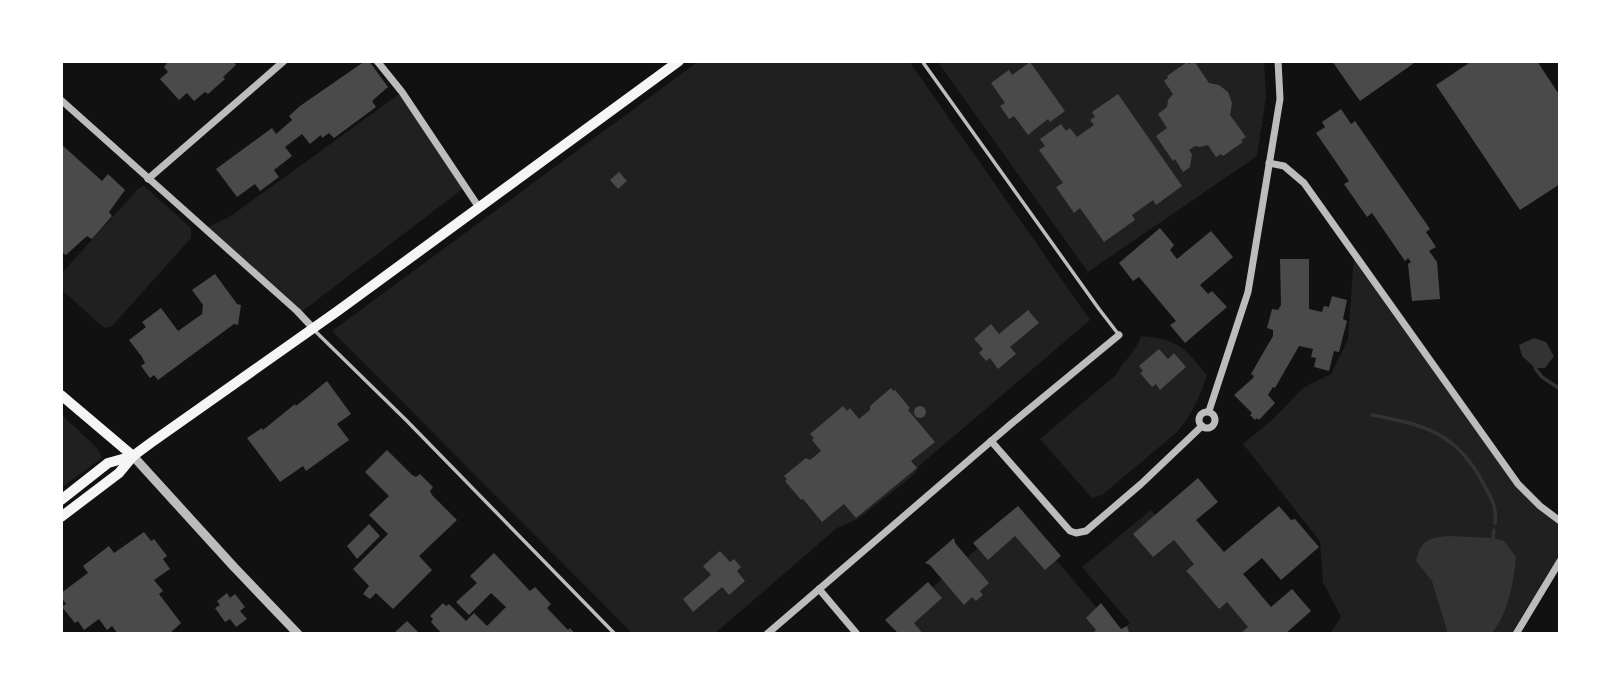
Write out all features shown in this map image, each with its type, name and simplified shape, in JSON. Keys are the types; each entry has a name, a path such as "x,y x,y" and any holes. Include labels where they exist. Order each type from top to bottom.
{"main road":[{"path":"61,517 119,473 133,456 679,61"},
{"path":"61,395 133,456"},
{"path":"61,499 108,463 133,456"}],"street":[{"path":"148,178 284,61"},
{"path":"377,61 402,92 478,206"},
{"path":"1209,411 1248,292 1280,99 1278,61"},
{"path":"61,100 313,328"},
{"path":"1269,163 1284,166 1304,183 1518,484 1560,521"},
{"path":"767,634 1119,335"},
{"path":"1203,412 1214,414 1215,422 1209,428 1202,426 1199,416 1203,412"},
{"path":"991,441 1070,531 1076,533 1086,531 1097,522 1145,481 1202,426"},
{"path":"133,456 298,634"},
{"path":"1516,634 1560,561"},
{"path":"819,589 857,634"}],"lane":[{"path":"922,61 1119,335"},
{"path":"313,328 615,634"}],"shaded area":[{"path":"699,61 909,61 1090,320 920,465 915,474 858,519 837,528 714,634 633,634 332,331"},
{"path":"937,61 1264,61 1266,97 1257,156 1088,272"},
{"path":"402,92 465,187 300,313 204,229 231,216"},
{"path":"144,186 191,228 191,238 112,326 104,328 61,289 61,274 138,189"},
{"path":"1354,256 1518,484 1560,520 1560,561 1516,634 1330,634 1341,617 1323,582 1320,541 1243,444 1273,419 1303,388 1331,374 1348,339"},
{"path":"1141,336 1154,337 1180,346 1207,375 1195,405 1177,432 1102,495 1092,498 1040,439 1116,375"},
{"path":"1534,338 1546,342 1554,356 1545,368 1535,368 1522,356 1519,345"},
{"path":"61,414 98,449 102,458 61,488"},
{"path":"1151,510 1258,634 1117,634 1130,623 1082,567"},
{"path":"1017,514 1114,628 1107,634 910,634 897,618"},
{"path":"1448,536 1504,541 1516,557 1506,608 1491,634 1448,634 1432,581 1416,561 1426,541"}],"building":[{"path":"165,61 233,61 236,65 208,94 205,92 194,101 187,93 179,100 160,79 168,72 164,67 167,63"},
{"path":"365,61 369,61 388,87 372,101 376,107 334,138 329,133 322,138 321,135 310,144 302,134 285,147 292,156 274,170 279,177 260,191 255,184 237,197 216,169 272,128 276,134 292,120 289,116 300,106"},
{"path":"1194,61 1209,83 1219,85 1228,92 1232,103 1230,115 1246,137 1223,156 1221,154 1216,157 1208,145 1195,146 1189,150 1192,154 1190,167 1183,172 1156,136 1167,128 1158,114 1167,107 1173,94 1164,81 1167,76 1187,62 1189,64"},
{"path":"1332,61 1417,61 1360,101"},
{"path":"1472,61 1537,61 1560,96 1560,184 1520,210 1436,85"},
{"path":"1030,62 1065,111 1050,122 1048,119 1028,135 1014,116 1009,119 1000,106 1005,103 991,83 1009,70 1012,75"},
{"path":"1118,94 1182,186 1156,205 1153,200 1132,215 1135,220 1104,242 1080,208 1074,213 1056,187 1063,183 1039,150 1045,146 1040,139 1061,124 1066,131 1070,128 1077,137 1094,125 1090,120 1095,117 1092,112"},
{"path":"1341,109 1351,124 1355,121 1430,229 1426,232 1436,247 1429,251 1437,262 1440,299 1412,301 1408,264 1411,262 1408,258 1405,261 1372,213 1367,217 1344,184 1349,181 1316,133 1325,127 1322,122"},
{"path":"61,144 102,181 108,174 125,190 109,212 112,216 92,239 87,236 66,255 61,252"},
{"path":"619,172 627,181 618,189 610,180"},
{"path":"1160,228 1174,245 1170,250 1177,259 1211,231 1233,257 1200,285 1208,294 1212,291 1227,307 1185,343 1170,325 1176,321 1139,277 1133,281 1119,263"},
{"path":"1280,259 1309,259 1309,309 1322,312 1324,306 1329,307 1332,296 1347,300 1343,319 1347,321 1339,352 1334,351 1329,371 1314,367 1316,358 1311,357 1313,349 1299,346 1275,388 1273,387 1268,395 1275,403 1259,420 1255,420 1250,415 1252,413 1234,395 1253,378 1251,374 1273,336 1273,330 1267,328 1272,309 1278,310 1281,305"},
{"path":"215,274 237,304 241,305 238,325 234,324 158,380 154,375 150,378 141,366 145,363 142,357 129,340 146,327 142,322 161,308 178,331 202,314 203,305 192,290"},
{"path":"1028,310 1039,323 1010,347 1016,354 998,369 990,358 986,361 979,353 983,349 974,339 991,324 999,334"},
{"path":"1159,349 1168,359 1174,353 1186,367 1160,390 1156,384 1152,387 1140,373 1143,371 1139,366"},
{"path":"327,381 351,414 337,424 349,440 306,471 303,466 280,482 247,438 262,428 263,430"},
{"path":"891,388 935,442 911,461 917,468 856,518 844,504 822,522 785,481 787,479 784,476 806,458 810,460 821,451 810,434 843,406 847,411 850,408 859,419"},
{"path":"920,406 926,412 920,418 914,412"},
{"path":"387,450 412,475 416,477 420,474 433,487 430,491 432,495 457,520 419,556 432,570 393,609 376,593 370,599 363,594 369,586 353,569 388,534 369,515 389,496 365,472"},
{"path":"1198,478 1218,502 1196,520 1224,552 1279,506 1291,520 1295,519 1319,547 1281,580 1262,558 1243,574 1271,607 1292,589 1311,611 1285,634 1240,634 1248,627 1227,602 1219,609 1186,571 1194,564 1174,540 1153,557 1133,534"},
{"path":"1018,506 1061,556 1045,570 1015,536 988,560 973,543"},
{"path":"369,524 380,536 357,559 347,546"},
{"path":"144,532 151,541 154,539 167,556 163,559 170,569 154,580 163,591 159,594 181,623 169,634 118,634 112,626 107,630 99,619 84,630 62,607 66,604 61,593 88,573 83,566 109,546 114,553"},
{"path":"954,538 955,543 989,583 980,591 983,595 976,601 972,597 964,605 930,565 925,563"},
{"path":"720,551 730,562 734,559 741,567 737,571 745,581 729,595 722,587 693,612 683,599 711,575 703,566"},
{"path":"494,553 530,591 535,587 551,604 547,608 575,634 442,634 431,622 433,619 430,616 443,603 446,606 449,604 466,621 474,613 487,626 506,607 491,593 469,615 456,602 477,583 470,576"},
{"path":"928,582 942,598 914,623 923,634 899,634 885,620"},
{"path":"227,593 230,598 235,594 245,607 240,611 247,619 236,627 230,619 225,622 215,608 220,605 217,601"},
{"path":"1101,603 1121,629 1127,626 1129,632 1092,634 1096,630 1086,618"},
{"path":"407,621 420,634 393,634"}],"waterway":[{"path":"1535,368 1542,377 1560,389"},
{"path":"1372,415 1424,428 1450,442 1473,466 1486,488 1494,507 1495,523"},
{"path":"1493,538 1494,530"}]}
